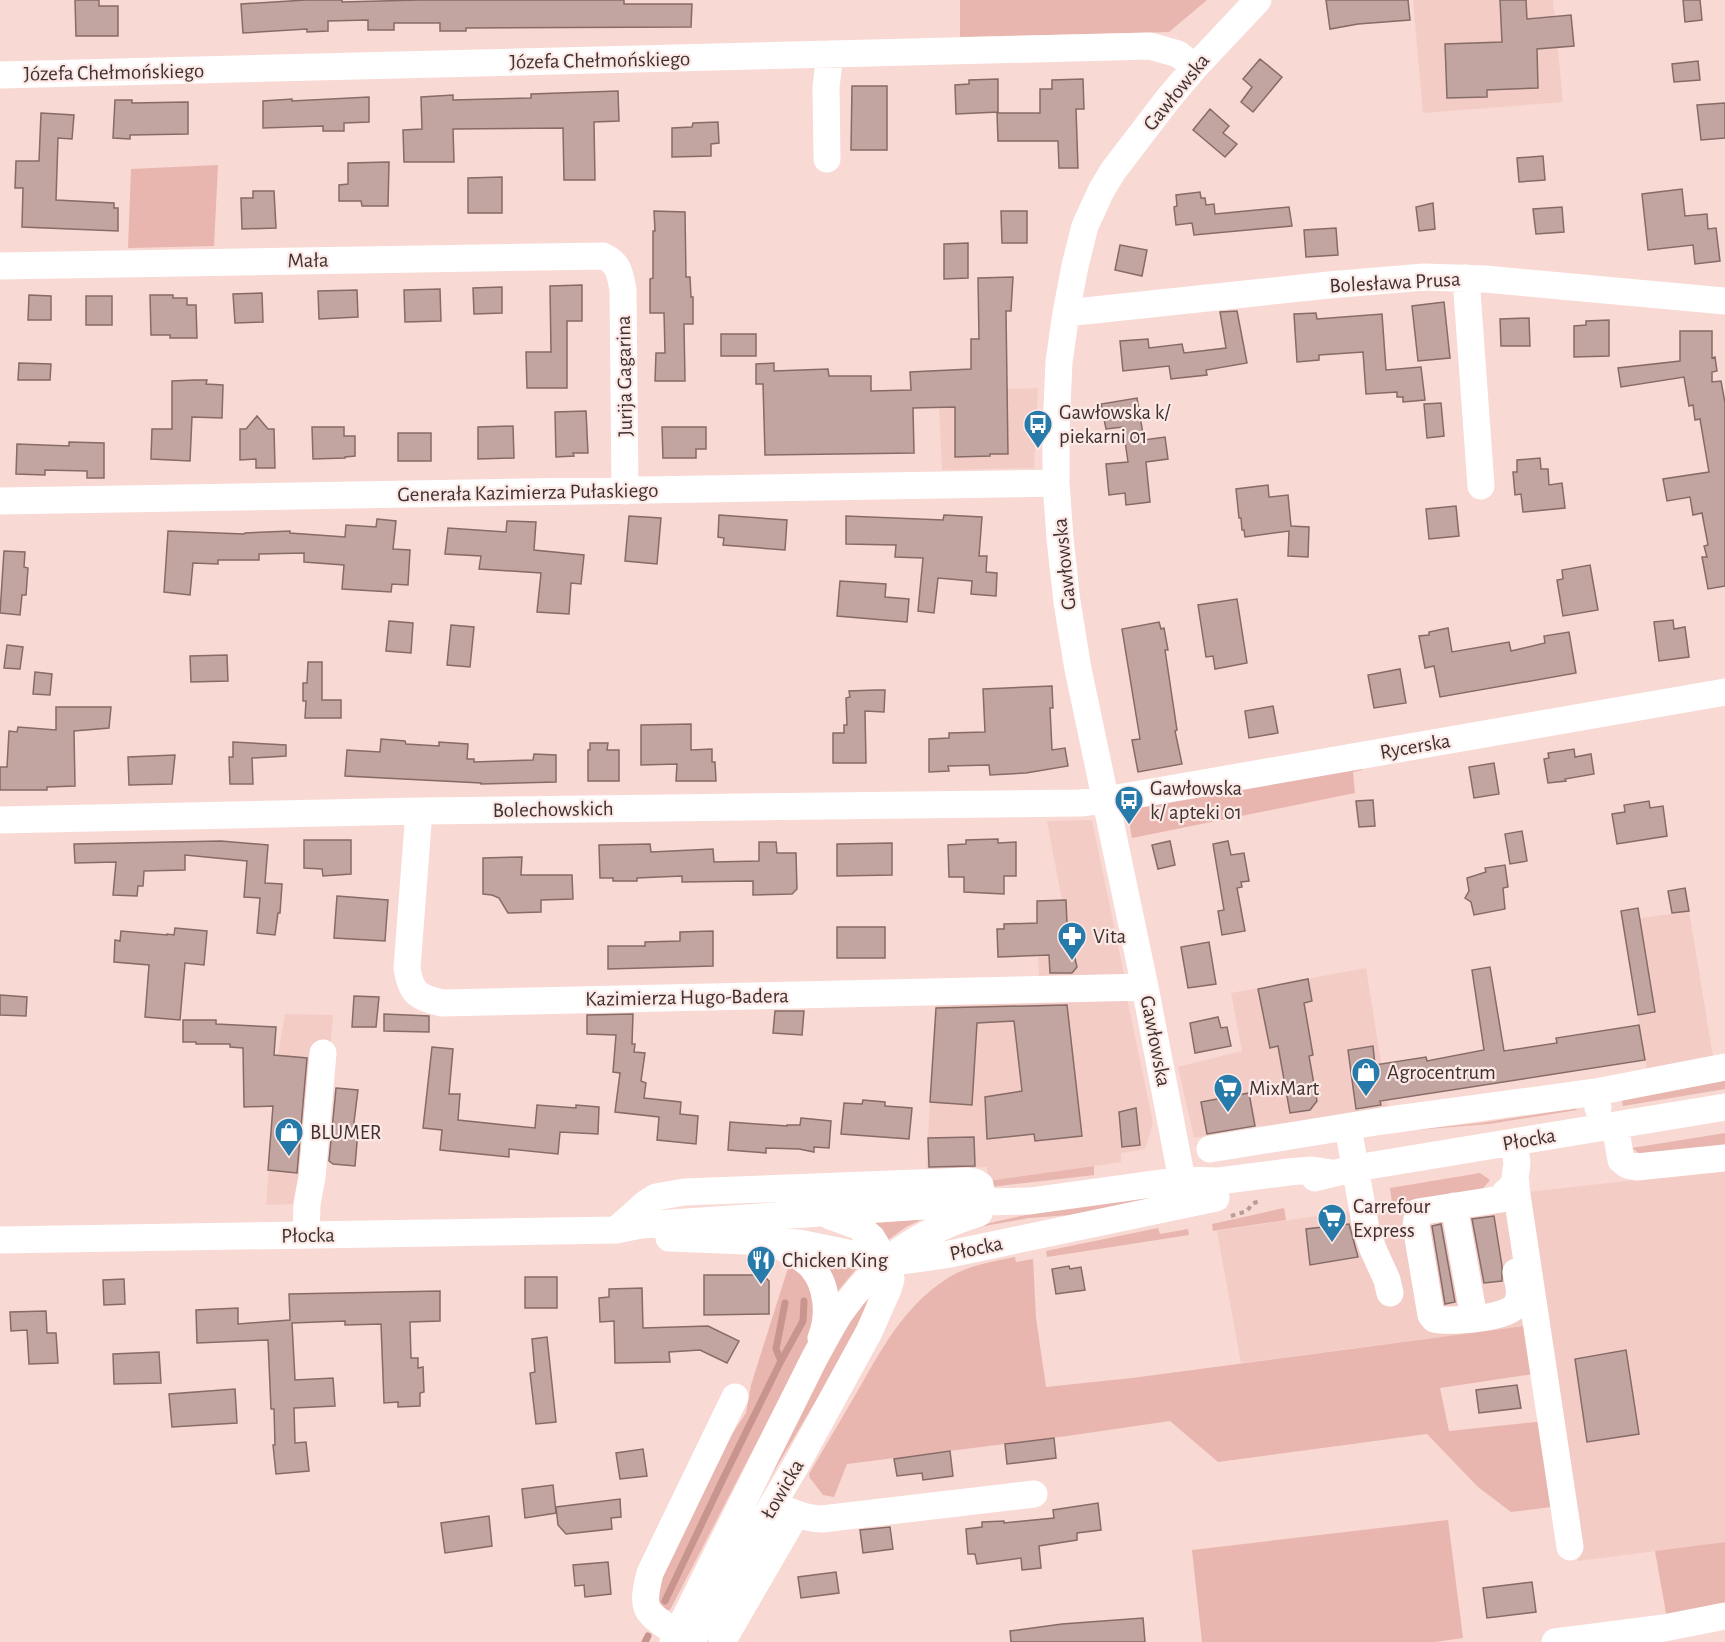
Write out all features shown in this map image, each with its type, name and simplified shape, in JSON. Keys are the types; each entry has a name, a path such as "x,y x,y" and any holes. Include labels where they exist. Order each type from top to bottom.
{"street":[{"name":"Gawłowska","path":"1182,1180 1145,987 1078,669 1067,603 1056,483 1059,362 1066,313 1085,226 1101,190 1168,99 1258,0"},
{"name":"Józefa Chełmońskiego","path":"0,75 1150,46 1178,54 1195,67"},
{"path":"827,159 826,87 830,54"},
{"name":"Mała","path":"0,266 592,255 603,256 614,262"},
{"name":"Jurija Gagarina","path":"614,262 619,269 622,290 625,491"},
{"name":"Bolesława Prusa","path":"1066,313 1424,277 1467,278 1725,301"},
{"path":"1467,278 1481,486"},
{"name":"Generała Kazimierza Pułaskiego","path":"0,501 1056,483"},
{"name":"Rycerska","path":"1106,800 1725,692"},
{"name":"Bolechowskich","path":"0,820 419,811 1057,803 1106,800"},
{"name":"Kazimierza Hugo-Badera","path":"419,811 407,968 410,983 415,992 424,999 442,1003 1145,987"},
{"path":"306,1235 323,1053"},
{"path":"1210,1149 1382,1121 1596,1092 1725,1067"},
{"path":"1596,1092 1621,1160 1627,1165 1637,1167 1725,1158"},
{"name":"Płocka","path":"616,1230 654,1237 799,1244 886,1261 917,1260 1344,1171 1725,1107"},
{"path":"1348,1127 1344,1171 1390,1293"},
{"path":"1282,1137 1289,1172"},
{"path":"1508,1191 1454,1206 1418,1212 1416,1226 1431,1315 1434,1319 1453,1321 1503,1314 1516,1305 1520,1296 1508,1191 1515,1178 1517,1163 1514,1142"},
{"name":"Płocka","path":"0,1240 616,1230 641,1225 983,1202 1030,1201 1182,1180 1219,1181 1312,1170 1344,1171"},
{"path":"1136,1214 1160,1203 1182,1180 1188,1188 1194,1191 1220,1197"},
{"path":"616,1230 656,1197 684,1192 968,1181 980,1185 983,1202"},
{"path":"1508,1191 1570,1547"},
{"name":"Łowicka","path":"680,1639 815,1357 849,1301 886,1261 922,1235 950,1222 988,1210 1030,1201"},
{"path":"1454,1206 1474,1318"},
{"path":"813,1214 837,1218 858,1226 872,1238 886,1261"},
{"name":"Łowicka","path":"769,1242 805,1261 820,1280 825,1295 825,1321 815,1357"},
{"name":"Łowicka","path":"869,1332 881,1318 905,1280 916,1269 945,1255"},
{"name":"Łowicka","path":"680,1639 785,1509 888,1289 890,1274 886,1261"},
{"path":"680,1639 648,1612 645,1592 650,1573 735,1397"},
{"path":"722,1642 785,1509 813,1519 822,1519 1034,1494"},
{"path":"1555,1642 1664,1628 1725,1616"}],"shaded area":[{"path":"960,0 1207,0 1169,32 960,37"},
{"path":"1413,0 1553,0 1563,102 1423,113"},
{"path":"218,165 214,246 128,248 131,169"},
{"path":"1038,388 1034,468 942,470 939,407 1005,389"},
{"path":"1361,762 1362,770 1353,772 1355,793 1132,838 1126,804"},
{"path":"1092,820 1125,979 1039,981 1037,901 1062,900 1047,821"},
{"path":"1689,911 1713,1057 1647,1070 1622,921"},
{"path":"1366,968 1389,1112 1306,1124 1255,1126 1194,1138 1178,1067 1242,1051 1231,993"},
{"path":"1127,998 1153,1123 1145,1149 1121,1153 1121,1162 988,1181 987,1167 926,1171 936,1004"},
{"path":"285,1014 333,1015 317,1203 266,1205 275,1094 274,1078"},
{"path":"1725,1075 1725,1089 1623,1106 1621,1094"},
{"path":"1575,1107 1577,1110 1489,1124 1403,1131 1480,1123"},
{"path":"1725,1133 1725,1147 1640,1154 1632,1148"},
{"path":"1094,1166 1094,1175 990,1187 988,1181"},
{"path":"1725,1170 1725,1542 1578,1561 1520,1193"},
{"path":"1480,1173 1490,1180 1481,1191 1392,1203 1390,1188"},
{"path":"1508,1187 1532,1325 1241,1363 1217,1231"},
{"path":"1150,1197 1151,1199 1070,1215 1029,1218 979,1227 1044,1212"},
{"path":"1284,1208 1286,1220 1213,1231 1212,1224"},
{"path":"929,1216 906,1227 888,1240 869,1218"},
{"path":"1158,1228 1160,1234 1188,1229 1189,1235 1047,1257 1046,1251"},
{"path":"1015,1257 1016,1262 1033,1259 1036,1318 1046,1387 1132,1378 1532,1325 1540,1373 1440,1388 1449,1431 1545,1421 1559,1506 1511,1512 1478,1487 1427,1434 1218,1462 1170,1421 847,1464 834,1497 823,1495 809,1474 879,1355 910,1310 937,1285 953,1275 975,1266"},
{"path":"825,1264 856,1269 837,1292"},
{"path":"789,1265 809,1283 814,1298 817,1326 670,1610 664,1610 649,1592 724,1446 746,1413 751,1385"},
{"path":"869,1295 862,1318 832,1374 758,1498 842,1331"},
{"path":"1448,1520 1463,1638 1435,1642 1202,1642 1192,1550"},
{"path":"1725,1542 1725,1611 1667,1619 1655,1551"}],"building":[{"path":"75,0 99,0 99,6 118,6 118,36 76,36"},
{"path":"342,0 342,2 624,0 624,4 692,4 691,27 466,28 466,31 440,31 440,23 394,23 394,30 368,30 368,20 328,21 328,31 307,32 307,29 243,33 241,4"},
{"path":"1326,0 1408,0 1410,20 1358,24 1330,29"},
{"path":"1500,0 1526,0 1527,19 1571,15 1574,46 1537,49 1538,88 1487,90 1487,97 1447,98 1445,44 1502,42"},
{"path":"1683,0 1700,0 1702,20 1685,22"},
{"path":"1260,59 1282,77 1253,112 1241,102 1252,87 1243,79"},
{"path":"1698,61 1700,80 1674,82 1672,64"},
{"path":"998,79 998,112 956,114 955,85 969,84 969,80"},
{"path":"1083,79 1084,109 1076,109 1078,168 1059,168 1058,141 998,141 997,113 1040,113 1040,89 1052,89 1052,80"},
{"path":"852,86 887,86 887,150 851,150"},
{"path":"618,91 619,121 594,122 595,180 564,180 563,128 453,129 454,162 404,162 403,130 422,129 421,97 453,95 453,100 531,98 531,94"},
{"path":"369,97 369,122 344,123 344,131 323,131 323,126 263,128 263,101"},
{"path":"115,100 132,100 132,103 188,102 188,134 130,135 130,139 113,138"},
{"path":"1725,103 1725,138 1701,140 1697,105"},
{"path":"1210,109 1229,126 1223,133 1237,144 1225,157 1193,130"},
{"path":"41,113 74,115 72,139 58,138 56,200 114,203 114,208 118,208 118,231 22,227 23,188 15,188 16,161 39,161"},
{"path":"718,122 719,143 711,144 711,156 672,157 672,128 692,127 693,123"},
{"path":"1543,156 1545,180 1519,182 1517,158"},
{"path":"389,162 388,206 362,206 361,201 339,201 339,185 348,184 348,163"},
{"path":"502,177 502,213 468,213 468,178"},
{"path":"1682,189 1685,216 1707,214 1708,229 1716,228 1720,261 1695,264 1693,245 1648,250 1642,194"},
{"path":"253,191 274,191 276,228 242,229 241,198 253,198"},
{"path":"1200,192 1201,198 1205,198 1206,205 1214,204 1215,214 1289,207 1292,226 1194,235 1192,223 1176,225 1174,207 1177,206 1176,195"},
{"path":"1433,203 1435,229 1419,231 1416,207"},
{"path":"1562,207 1564,232 1536,234 1533,209"},
{"path":"654,211 685,212 686,277 690,277 691,297 693,297 693,324 684,324 685,381 655,381 656,353 665,353 664,313 650,313"},
{"path":"1001,211 1027,211 1027,243 1002,243"},
{"path":"1336,228 1338,255 1306,257 1304,230"},
{"path":"968,243 968,278 944,279 944,244"},
{"path":"1120,245 1147,250 1142,276 1115,270"},
{"path":"1013,277 1011,311 1006,311 1008,454 955,457 955,407 913,408 914,453 765,455 763,384 756,384 756,364 774,363 774,371 828,369 829,376 871,376 871,391 911,390 910,372 971,369 971,339 979,339 978,278"},
{"path":"582,285 582,321 567,321 567,388 527,388 526,352 551,352 550,286"},
{"path":"502,287 502,313 474,314 473,288"},
{"path":"440,289 441,321 405,322 404,290"},
{"path":"357,290 358,317 319,319 318,291"},
{"path":"262,293 263,322 235,323 233,294"},
{"path":"29,295 51,296 51,320 28,320"},
{"path":"150,295 173,295 173,298 187,298 187,305 196,305 197,338 151,335"},
{"path":"86,296 112,296 112,325 86,325"},
{"path":"1444,302 1450,358 1418,361 1412,306"},
{"path":"1237,311 1247,363 1206,370 1207,375 1171,379 1169,366 1123,371 1120,341 1148,339 1149,348 1182,344 1184,353 1226,348 1220,312"},
{"path":"1316,313 1317,319 1382,314 1386,370 1421,367 1425,400 1403,402 1403,397 1397,397 1397,392 1366,394 1363,352 1319,355 1319,360 1297,362 1294,314"},
{"path":"1529,318 1530,346 1501,346 1500,319"},
{"path":"1609,320 1609,356 1574,357 1574,326 1586,325 1586,321"},
{"path":"1680,331 1712,331 1712,358 1715,357 1717,371 1712,372 1712,382 1721,381 1725,403 1725,586 1708,589 1702,557 1707,557 1704,546 1708,545 1702,513 1693,515 1690,497 1667,501 1663,479 1709,472 1700,419 1695,420 1693,405 1689,406 1684,377 1621,387 1618,368 1680,361"},
{"path":"721,334 756,334 756,356 721,356"},
{"path":"19,363 51,364 50,380 18,380"},
{"path":"207,380 206,384 223,385 222,418 192,417 190,461 151,459 152,429 172,429 172,381"},
{"path":"1137,398 1144,440 1165,437 1168,459 1146,462 1150,502 1126,505 1125,493 1109,495 1106,464 1128,462 1123,427 1106,429 1101,404"},
{"path":"1441,403 1444,436 1427,438 1424,404"},
{"path":"586,411 588,453 573,453 574,456 556,457 555,412"},
{"path":"257,416 268,429 274,429 275,468 256,468 256,459 240,460 240,429 246,429"},
{"path":"513,426 514,458 478,459 478,427"},
{"path":"312,427 344,427 344,436 355,436 355,456 313,459"},
{"path":"662,427 706,427 706,449 696,449 696,458 663,458"},
{"path":"398,433 431,433 431,461 398,461"},
{"path":"69,442 104,443 104,478 87,478 87,471 45,470 45,475 16,474 17,444 69,446"},
{"path":"1540,458 1541,469 1548,469 1549,485 1562,483 1565,508 1523,512 1521,494 1515,495 1513,472 1517,472 1517,460"},
{"path":"1268,485 1269,497 1288,495 1291,526 1309,527 1308,557 1288,556 1289,531 1245,537 1241,518 1239,518 1236,489"},
{"path":"1456,506 1459,536 1429,539 1426,509"},
{"path":"719,515 787,520 785,550 723,545 724,538 718,537"},
{"path":"944,515 982,517 979,556 987,556 986,572 997,573 996,596 971,594 972,581 938,578 934,613 918,611 923,558 895,557 896,545 846,544 846,516 943,520"},
{"path":"629,516 661,518 657,564 625,561"},
{"path":"377,519 396,521 393,549 410,550 408,585 392,584 391,592 342,589 344,565 304,562 304,553 259,554 259,560 218,560 218,564 193,563 190,595 164,592 168,531 244,534 290,531 290,533 345,537 346,525 376,527"},
{"path":"507,521 536,522 534,550 584,555 581,584 571,583 569,614 537,612 541,573 479,569 481,556 445,554 448,528 506,532"},
{"path":"4,551 25,552 24,567 28,568 26,595 22,595 20,615 0,613"},
{"path":"1590,565 1598,610 1563,616 1557,580 1563,579 1562,570"},
{"path":"840,581 886,584 885,597 909,599 907,622 837,616"},
{"path":"1237,599 1247,663 1215,669 1213,656 1206,657 1198,605"},
{"path":"1673,620 1674,629 1685,627 1689,657 1659,661 1654,622"},
{"path":"389,621 413,623 411,653 386,651"},
{"path":"1159,622 1161,629 1164,628 1168,650 1165,650 1177,730 1175,731 1182,764 1138,772 1132,740 1140,739 1122,629"},
{"path":"451,625 474,627 470,667 447,665"},
{"path":"1448,628 1452,652 1509,642 1511,651 1545,643 1544,636 1569,632 1576,673 1440,697 1434,666 1425,668 1419,636"},
{"path":"7,645 23,647 20,669 4,668"},
{"path":"227,655 228,681 191,682 190,656"},
{"path":"308,662 322,662 322,700 341,700 341,718 305,718 306,701 303,701 303,683 307,683"},
{"path":"1400,669 1406,703 1374,708 1368,675"},
{"path":"35,672 52,674 50,695 33,694"},
{"path":"1052,686 1053,708 1050,708 1052,750 1065,748 1068,766 1026,773 990,775 989,765 948,766 949,771 929,772 929,739 949,738 949,733 985,732 983,689"},
{"path":"885,690 884,712 865,711 866,763 833,763 833,733 844,733 844,725 847,725 846,698 850,697 849,691"},
{"path":"1273,706 1278,733 1249,738 1245,711"},
{"path":"56,707 111,707 109,728 74,731 75,786 47,787 47,790 0,790 0,767 7,767 9,731 17,732 18,727 56,730"},
{"path":"691,724 691,750 712,749 716,781 676,781 677,764 641,765 641,725"},
{"path":"381,739 405,741 406,744 439,746 439,742 468,744 467,759 474,759 474,762 533,760 534,754 556,755 556,782 481,784 345,776 347,750 380,752"},
{"path":"233,742 286,745 286,756 252,758 253,784 230,784 229,757 233,757"},
{"path":"590,743 608,743 607,750 619,750 619,781 588,781"},
{"path":"1574,749 1575,757 1591,754 1594,774 1548,783 1544,759 1549,758 1548,753"},
{"path":"175,755 172,784 129,785 128,757"},
{"path":"1494,763 1499,794 1474,798 1469,767"},
{"path":"1373,800 1375,826 1359,827 1356,801"},
{"path":"1649,801 1650,808 1663,806 1667,836 1617,844 1612,814 1625,812 1624,805"},
{"path":"1522,831 1527,861 1510,864 1505,834"},
{"path":"998,839 998,843 1016,842 1016,876 1004,876 1004,894 964,892 964,877 949,877 948,845 966,844 966,840"},
{"path":"304,840 351,840 351,874 323,876 322,869 304,868"},
{"path":"221,841 268,845 265,883 282,884 280,913 278,913 275,935 257,933 260,898 244,897 247,861 185,855 185,870 144,871 143,886 138,886 137,896 113,895 116,862 75,863 74,844"},
{"path":"1170,841 1175,865 1158,869 1152,845"},
{"path":"1228,841 1231,855 1244,853 1249,881 1241,882 1242,887 1237,888 1245,931 1222,935 1218,911 1224,910 1213,844"},
{"path":"759,842 776,842 777,853 796,853 797,889 792,894 753,895 753,881 682,882 682,876 637,878 637,881 613,881 613,878 600,878 599,845 650,844 651,852 713,849 714,862 759,861"},
{"path":"892,843 892,875 837,876 837,844"},
{"path":"522,857 521,875 572,875 573,899 541,900 541,912 508,913 499,898 483,894 483,858"},
{"path":"1505,865 1508,887 1503,888 1505,909 1474,915 1471,902 1465,898 1469,891 1467,878 1486,872 1485,868"},
{"path":"1685,888 1689,911 1672,913 1668,891"},
{"path":"337,896 388,900 385,941 334,938"},
{"path":"1066,900 1067,924 1077,967 1072,973 1050,973 1049,955 998,957 997,929 1004,929 1004,924 1037,923 1037,901"},
{"path":"1638,908 1655,1012 1638,1015 1621,911"},
{"path":"837,927 885,927 885,958 837,958"},
{"path":"175,928 207,931 204,965 185,963 180,1020 145,1017 149,965 114,962 115,940 120,941 121,931 174,935"},
{"path":"713,931 713,966 608,969 608,946 645,946 645,942 680,941 680,932"},
{"path":"1209,942 1216,984 1188,988 1181,947"},
{"path":"1490,967 1504,1051 1557,1043 1556,1038 1639,1025 1645,1060 1380,1101 1381,1105 1356,1109 1348,1050 1373,1046 1375,1065 1426,1057 1427,1061 1484,1050 1472,970"},
{"path":"1308,979 1312,1001 1304,1003 1313,1055 1309,1056 1317,1101 1310,1110 1290,1113 1278,1046 1270,1048 1258,989"},
{"path":"0,995 27,997 26,1016 0,1015"},
{"path":"354,996 379,997 376,1027 352,1027"},
{"path":"1067,1005 1082,1136 1035,1141 1034,1134 987,1139 985,1097 1022,1091 1014,1021 977,1023 972,1105 930,1102 936,1008"},
{"path":"775,1011 804,1011 802,1035 773,1033"},
{"path":"384,1014 429,1016 429,1032 384,1031"},
{"path":"633,1014 634,1052 645,1053 641,1081 646,1083 644,1098 681,1102 680,1114 698,1116 696,1144 657,1140 659,1117 615,1112 620,1073 613,1072 616,1035 587,1034 587,1015"},
{"path":"1218,1017 1221,1028 1227,1027 1231,1046 1195,1053 1190,1023"},
{"path":"183,1020 216,1020 216,1024 276,1027 274,1055 307,1058 297,1173 268,1170 273,1106 244,1107 243,1048 230,1047 230,1044 183,1042"},
{"path":"432,1047 453,1049 449,1094 460,1094 458,1120 535,1128 537,1105 599,1107 598,1134 560,1132 558,1154 509,1149 509,1157 440,1150 442,1130 423,1128"},
{"path":"336,1088 358,1090 353,1130 358,1131 355,1166 333,1164 329,1161"},
{"name":"MixMart","path":"1249,1093 1255,1126 1207,1134 1201,1102"},
{"path":"863,1100 885,1102 885,1106 912,1108 909,1139 841,1134 844,1103 862,1104"},
{"path":"1136,1108 1140,1145 1122,1147 1119,1112"},
{"path":"801,1118 831,1121 829,1148 814,1147 814,1152 766,1148 766,1153 728,1150 730,1122 787,1126 800,1125"},
{"path":"974,1137 975,1166 929,1167 928,1138"},
{"path":"1494,1216 1502,1266 1502,1281 1484,1283 1472,1219"},
{"name":"Carrefour Express","path":"1349,1224 1358,1257 1310,1265 1306,1229"},
{"path":"1441,1224 1455,1302 1445,1304 1432,1226"},
{"path":"1069,1266 1070,1269 1081,1267 1085,1290 1056,1294 1052,1269"},
{"path":"704,1275 763,1275 769,1281 769,1314 704,1315"},
{"path":"525,1277 557,1277 557,1308 525,1308"},
{"path":"124,1279 125,1304 104,1305 103,1280"},
{"path":"642,1288 643,1328 708,1326 739,1341 727,1363 700,1350 669,1352 670,1362 615,1363 614,1321 600,1322 599,1298 609,1297 609,1289"},
{"path":"440,1291 440,1321 410,1322 411,1358 418,1358 418,1368 423,1367 424,1392 420,1393 420,1406 398,1407 398,1402 384,1403 381,1324 345,1325 345,1321 292,1323 295,1380 333,1378 335,1406 294,1408 295,1443 306,1442 309,1471 276,1474 273,1445 275,1445 274,1409 271,1409 268,1340 197,1343 196,1310 238,1308 238,1324 290,1320 289,1294"},
{"path":"46,1311 47,1333 56,1333 58,1363 29,1364 27,1330 11,1331 10,1312"},
{"path":"547,1337 556,1422 536,1424 530,1373 535,1372 532,1339"},
{"path":"1626,1350 1639,1434 1587,1442 1575,1359"},
{"path":"159,1352 161,1383 114,1384 113,1354"},
{"path":"1517,1385 1521,1408 1479,1413 1476,1390"},
{"path":"235,1389 237,1423 172,1427 169,1394"},
{"path":"1054,1438 1056,1458 1007,1464 1005,1444"},
{"path":"643,1449 647,1476 620,1479 616,1453"},
{"path":"950,1451 953,1476 923,1480 922,1473 897,1476 894,1459"},
{"path":"553,1485 556,1513 525,1518 522,1489"},
{"path":"620,1499 621,1517 611,1518 612,1529 566,1534 558,1525 556,1507"},
{"path":"1098,1503 1101,1530 1077,1533 1077,1540 1039,1546 1041,1568 1022,1570 1021,1558 977,1564 975,1554 968,1554 966,1529 982,1527 982,1522 1004,1521 1004,1523 1054,1518 1053,1510"},
{"path":"489,1516 492,1546 445,1553 441,1523"},
{"path":"890,1527 893,1549 863,1553 860,1530"},
{"path":"608,1562 611,1594 585,1597 584,1585 575,1586 573,1565"},
{"path":"836,1572 839,1593 801,1598 798,1577"},
{"path":"1532,1582 1536,1612 1487,1618 1483,1588"},
{"path":"1143,1618 1145,1642 1011,1642 1010,1631 1062,1624"}],"waterway":[{"path":"665,1601 781,1361 803,1321 804,1301"},
{"path":"781,1361 776,1349 785,1303"},
{"path":"645,1642 648,1636"}],"place":[{"name":"Gawłowska k/ piekarni 01","path":"1038,450"},
{"name":"Gawłowska k/ apteki 01","path":"1129,826"},
{"name":"Vita","path":"1072,962"},
{"name":"Agrocentrum","path":"1366,1098"},
{"name":"MixMart","path":"1228,1114"},
{"name":"BLUMER","path":"289,1158"},
{"name":"Carrefour Express","path":"1332,1244"},
{"name":"Chicken King","path":"761,1286"}]}
